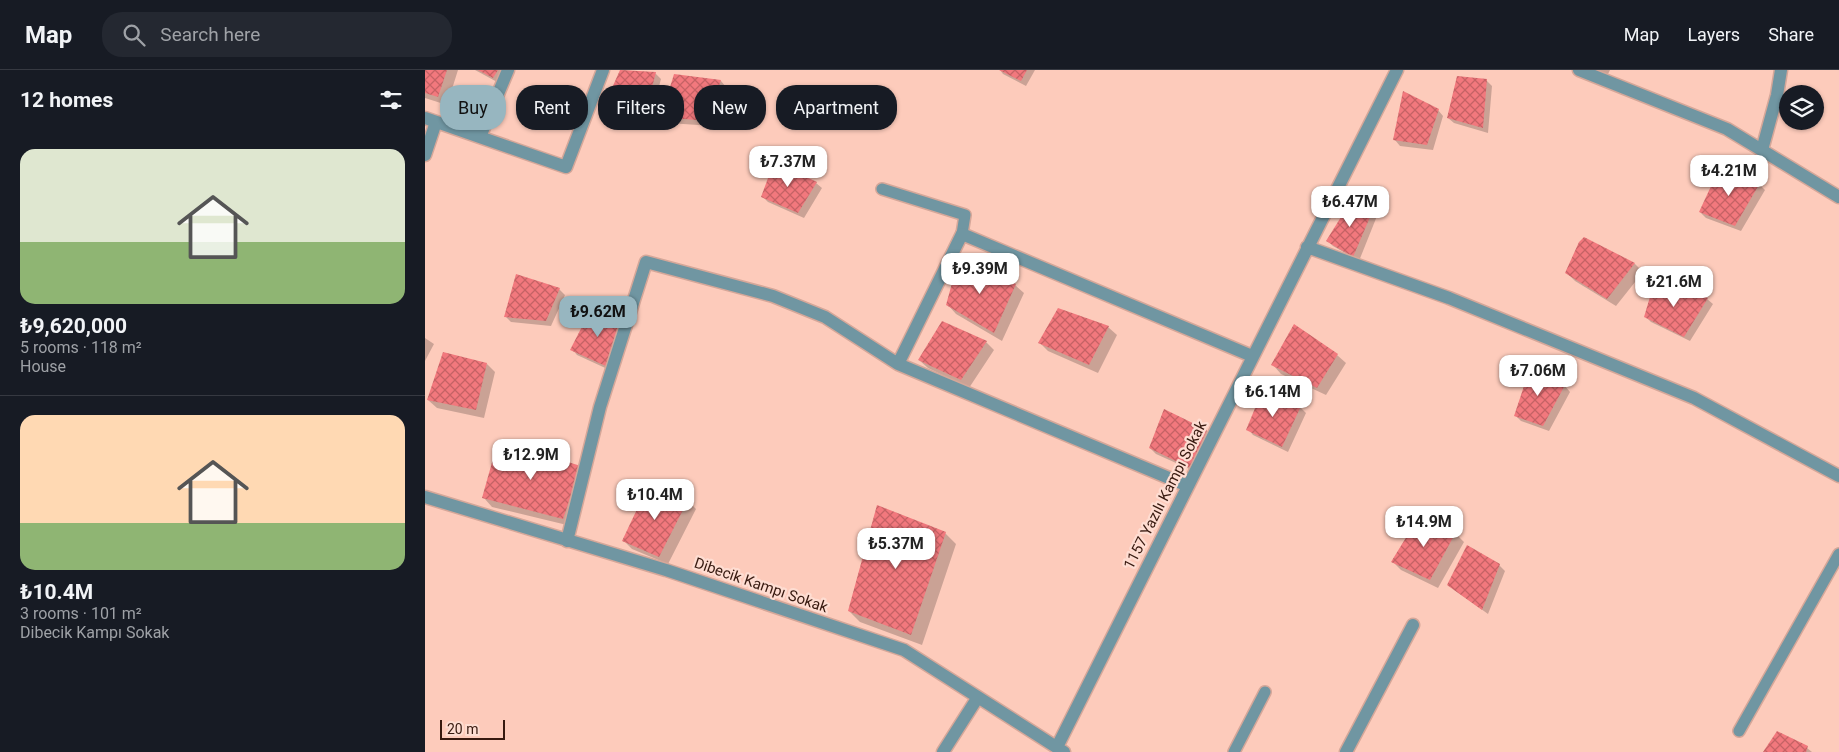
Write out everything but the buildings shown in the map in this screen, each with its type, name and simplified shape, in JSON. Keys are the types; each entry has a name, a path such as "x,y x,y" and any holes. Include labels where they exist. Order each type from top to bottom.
{"street":[{"path":"480,137 508,70"},
{"path":"425,155 430,120 566,167 603,70"},
{"name":"1157 Yazılı Kampı Sokak","path":"1061,750 1252,356 1397,70"},
{"path":"1579,70 1727,130 1839,197"},
{"path":"1762,150 1777,95 1781,70"},
{"path":"898,364 962,234 1252,356"},
{"path":"1307,247 1449,298 1694,398 1839,476"},
{"path":"567,540 600,407 646,262 773,296 825,317 898,364 1188,486"},
{"name":"Dibecik Kampı Sokak","path":"425,497 666,570 903,650 1061,750"},
{"path":"1346,752 1413,625"},
{"path":"943,752 978,697"}],"lane":[{"path":"882,188 965,215 962,234"},
{"path":"1739,731 1839,554"},
{"path":"1234,752 1265,692"}]}
